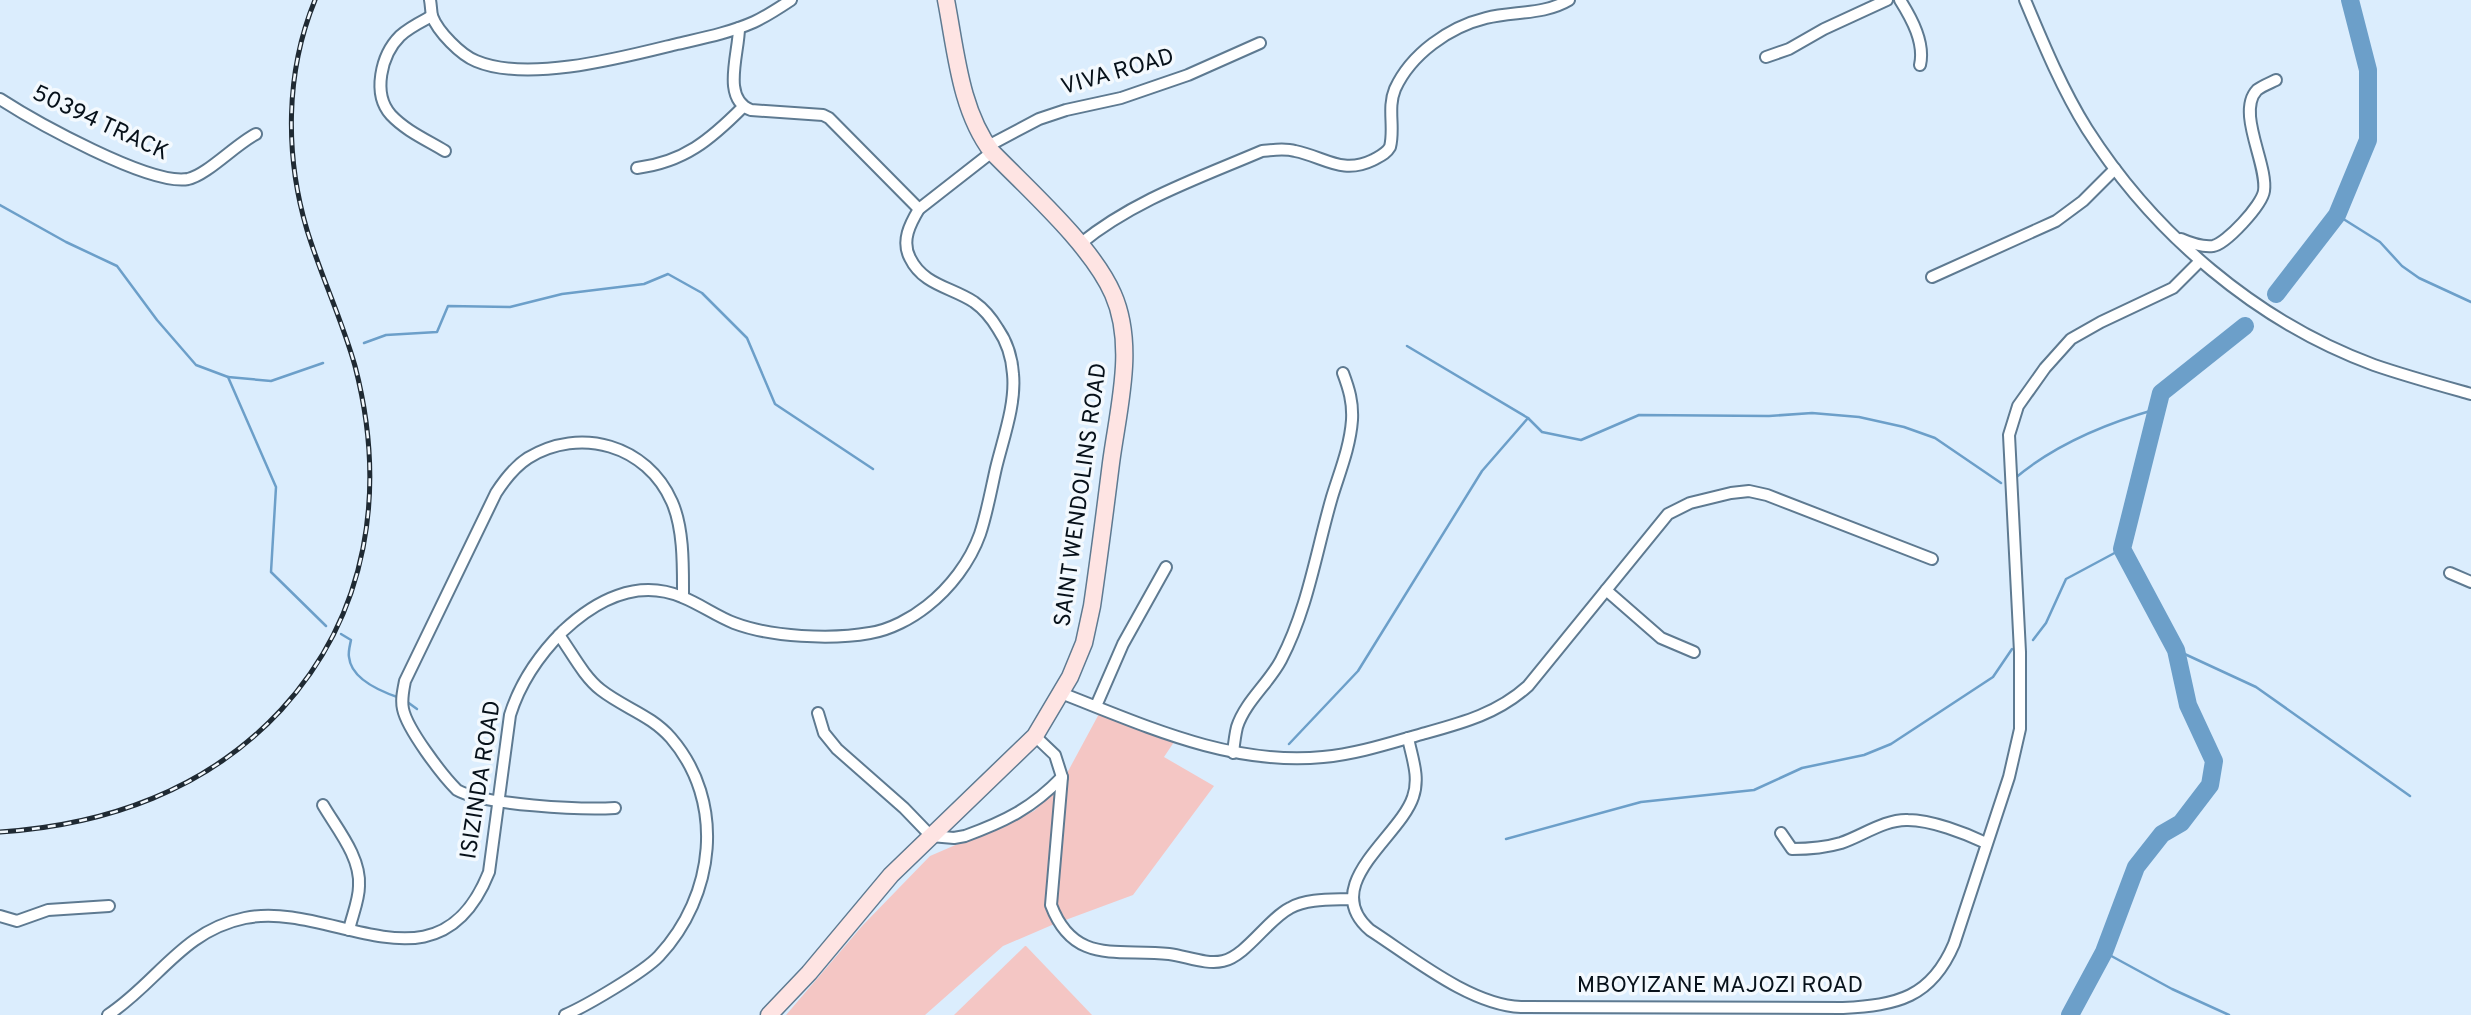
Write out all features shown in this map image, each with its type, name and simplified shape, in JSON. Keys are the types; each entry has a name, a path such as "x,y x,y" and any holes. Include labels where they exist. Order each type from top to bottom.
{"street":[{"path":"430,0 432,16 450,41 474,61 489,66 528,70 625,57 739,28 757,21 791,0"},
{"name":"SAINT WENDOLINS ROAD","path":"769,1015 809,973 891,875 1035,736 1061,693 1084,643 1092,606 1124,367 1121,319 1113,294 1080,244 990,149 974,122 965,94 946,0"},
{"path":"1080,244 1112,220 1154,196 1262,152 1294,150 1321,160 1354,167 1387,152 1392,141 1391,104 1395,89 1412,62 1432,45 1463,26 1486,19 1548,10 1569,0"},
{"path":"1766,57 1789,49 1824,29 1887,0"},
{"path":"1900,0 1923,52 1920,65"},
{"path":"2025,0 2066,91 2086,128 2115,170 2156,218 2200,261 2288,324 2316,339 2374,365 2471,394"},
{"path":"432,16 412,26 392,46 384,64 381,92 386,109 402,125 445,151"},
{"path":"739,28 734,87 738,102 751,110 823,115 829,118 919,209 990,149"},
{"name":"VIVA ROAD","path":"990,149 1039,119 1121,97 1188,75 1260,43"},
{"path":"2175,236 2210,246 2220,243 2256,209 2261,201 2264,181 2250,128 2253,97 2258,90 2276,80"},
{"name":"50394 TRACK","path":"0,99 101,152 135,168 168,179 190,179 256,134"},
{"path":"637,167 664,164 682,156 715,134 743,107"},
{"path":"1932,277 2056,221 2083,201 2115,170"},
{"name":"ISIZINDA ROAD","path":"108,1015 195,939 216,928 246,918 269,916 399,939 423,937 446,928 458,919 482,890 489,872 510,715 524,681 559,635 582,613 615,595 655,590 683,597 733,623 747,627 818,636 873,633 901,623 926,607 948,586 970,555 980,535 1008,416 1013,375 1009,354 1000,331 985,311 972,301 922,276 910,258 906,238 911,221 919,209"},
{"name":"MBOYIZANE MAJOZI ROAD","path":"1353,899 1361,921 1370,930 1472,995 1489,1002 1521,1007 1625,1011 1881,1006 1904,999 1931,980 1951,951 2009,777 2018,740 2021,716 2020,652 2009,435 2013,416 2045,368 2071,339 2165,292 2186,277 2200,261"},
{"path":"1233,753 1237,727 1282,660 1308,594 1332,495 1350,442 1351,395 1343,373"},
{"path":"615,808 590,810 467,796 452,785 411,728 403,712 405,681 496,493 509,474 527,459 551,446 583,441 603,444 633,456 659,480 675,510 681,550 683,597"},
{"path":"1061,693 1181,738 1233,753 1261,758 1324,757 1479,718 1514,699 1668,514 1690,503 1749,491 1767,495 1932,559"},
{"path":"1096,706 1123,644 1166,567"},
{"path":"2450,573 2471,582"},
{"path":"1606,590 1661,638 1695,652"},
{"path":"559,635 595,685 662,728 682,753 698,783 704,802 708,846 705,868 690,911 657,958 565,1015"},
{"path":"818,713 824,733 837,749 904,808 931,836 965,836 1025,810 1042,798 1062,777"},
{"path":"1035,736 1055,755 1062,777 1051,905 1058,924 1077,942 1099,950 1160,953 1221,962 1249,944 1280,913 1292,906 1305,902 1353,899 1359,874 1404,814 1414,794 1416,774 1408,738"},
{"path":"323,805 354,858 358,872 360,887 349,930"},
{"path":"1781,833 1792,849 1814,849 1908,820 1948,828 1986,843"},
{"path":"0,916 16,921 48,910 109,906"}],"shaded area":[{"path":"1100,712 1174,742 1164,757 1214,786 1133,895 1003,946 925,1015 786,1015 863,925 930,856 1034,811 1066,775"},
{"path":"1025,946 1092,1015 954,1015"}],"waterway":[{"path":"2276,294 2337,215 2368,140 2368,70 2350,0"},
{"path":"0,205 66,242 117,266 157,320 196,365 228,377 276,487 271,572 326,626"},
{"path":"2337,215 2380,242 2402,266 2419,278 2471,302"},
{"path":"364,343 386,335 437,332 448,306 510,307 562,294 644,284 668,274 702,293 747,338 775,404 873,469"},
{"path":"2070,1015 2104,952 2136,867 2162,834 2181,823 2210,785 2214,761 2188,705 2176,650 2122,549 2161,393 2245,326"},
{"path":"1407,346 1528,418 1542,432 1581,440 1639,415 1769,416 1812,413 1859,417 1904,427 1935,438 2001,483"},
{"path":"228,377 271,381 323,363"},
{"path":"2014,479 2046,456 2082,436 2157,409"},
{"path":"1289,744 1358,671 1482,471 1528,418"},
{"path":"2033,640 2046,623 2066,579 2122,549"},
{"path":"341,634 351,640 349,657 355,672 376,688 400,698"},
{"path":"1506,839 1641,802 1754,790 1802,768 1864,755 1891,744 1993,677 2012,649"},
{"path":"2176,650 2256,687 2410,796"},
{"path":"406,701 417,709"},
{"path":"2104,952 2172,989 2229,1015"}],"railway":[{"path":"0,832 78,821 116,811 188,782 221,762 252,738 281,710 311,673 334,633 352,591 363,548 369,504 365,412 350,349 307,230 292,144 293,85 305,28 315,0"}]}
